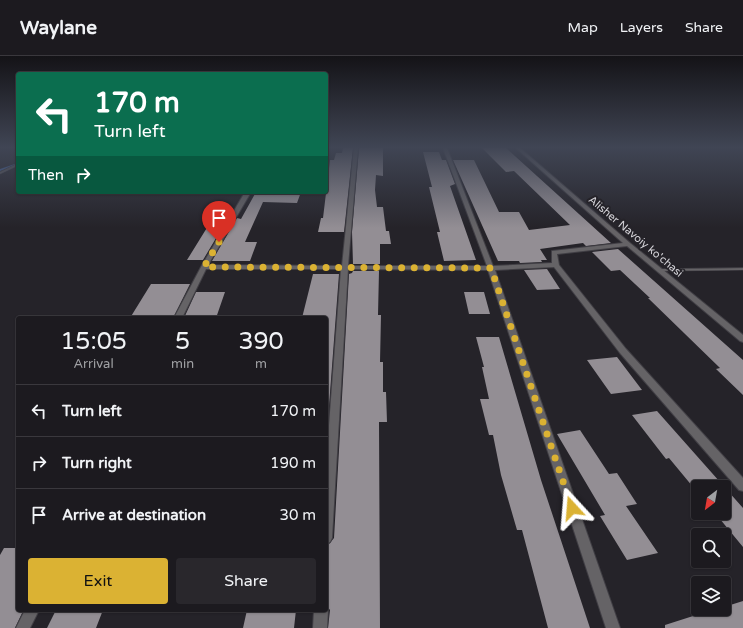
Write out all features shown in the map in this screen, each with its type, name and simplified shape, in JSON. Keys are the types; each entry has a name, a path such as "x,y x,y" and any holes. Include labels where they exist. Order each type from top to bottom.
{"street":[{"path":"328,509 345,266 354,175"},
{"path":"454,175 491,268 613,628"},
{"name":"Alisher Navoiy ko'chasi","path":"549,175 628,244 662,270 743,339"},
{"path":"179,316 204,267 247,194"},
{"path":"628,244 554,252 556,265 623,351 743,486"},
{"path":"204,267 345,266 491,268 556,265"},
{"path":"22,628 31,612"},
{"path":"320,628 321,612"}],"lane":[{"path":"662,270 743,269"}],"building":[{"path":"328,175 350,175 344,232 318,232 321,218 323,218 326,194 328,194"},
{"path":"357,175 383,175 383,176 376,175 375,190 377,207 383,207 386,231 389,231 391,244 380,244 380,264 353,264 352,232"},
{"path":"429,175 452,175 455,184 450,186 476,260 444,261 437,232 440,232 429,187 432,187"},
{"path":"460,175 481,175 499,212 519,212 529,230 570,225 518,175 536,175 611,243 586,246 583,243 540,249 547,260 541,260 542,262 520,263 519,261 498,261"},
{"path":"255,194 300,194 297,203 263,202 245,242 257,242 250,261 212,261 237,218 241,219"},
{"path":"213,218 228,218 203,260 187,260"},
{"path":"618,249 743,360 743,395 716,369 720,368 648,298 650,298 620,270 611,271 592,252"},
{"path":"547,269 560,289 537,290 524,270"},
{"path":"353,271 379,271 378,315 381,315 380,362 383,362 383,392 386,392 387,422 379,422 380,628 328,628 330,610 328,608 329,544 334,538 349,274"},
{"path":"313,274 339,274 329,406 328,316 302,316"},
{"path":"151,284 190,284 174,316 131,316"},
{"path":"196,292 225,292 217,316 185,316"},
{"path":"464,292 484,292 490,314 469,314"},
{"path":"476,337 499,337 541,480 590,628 548,628 522,530 517,530 501,475 493,435 489,435 480,399 489,399 482,367 484,367"},
{"path":"617,357 642,390 611,394 587,360"},
{"path":"657,411 718,480 691,480 691,485 669,458 666,459 632,415"},
{"path":"580,430 609,474 617,473 637,504 626,506 658,553 627,560 600,516 605,515 557,434"},
{"path":"731,494 743,508 743,547 731,532 731,528 727,528 721,520 731,520"},
{"path":"4,548 16,548 16,612 23,612 15,628 0,628 0,555"},
{"path":"743,601 743,628 665,628 665,625 693,616 731,616 731,605"},
{"path":"55,612 102,612 96,628 47,628"},
{"path":"247,612 296,612 294,628 243,628"}],"route":[{"path":"219,242 204,267 345,266 491,268 572,508"}]}
